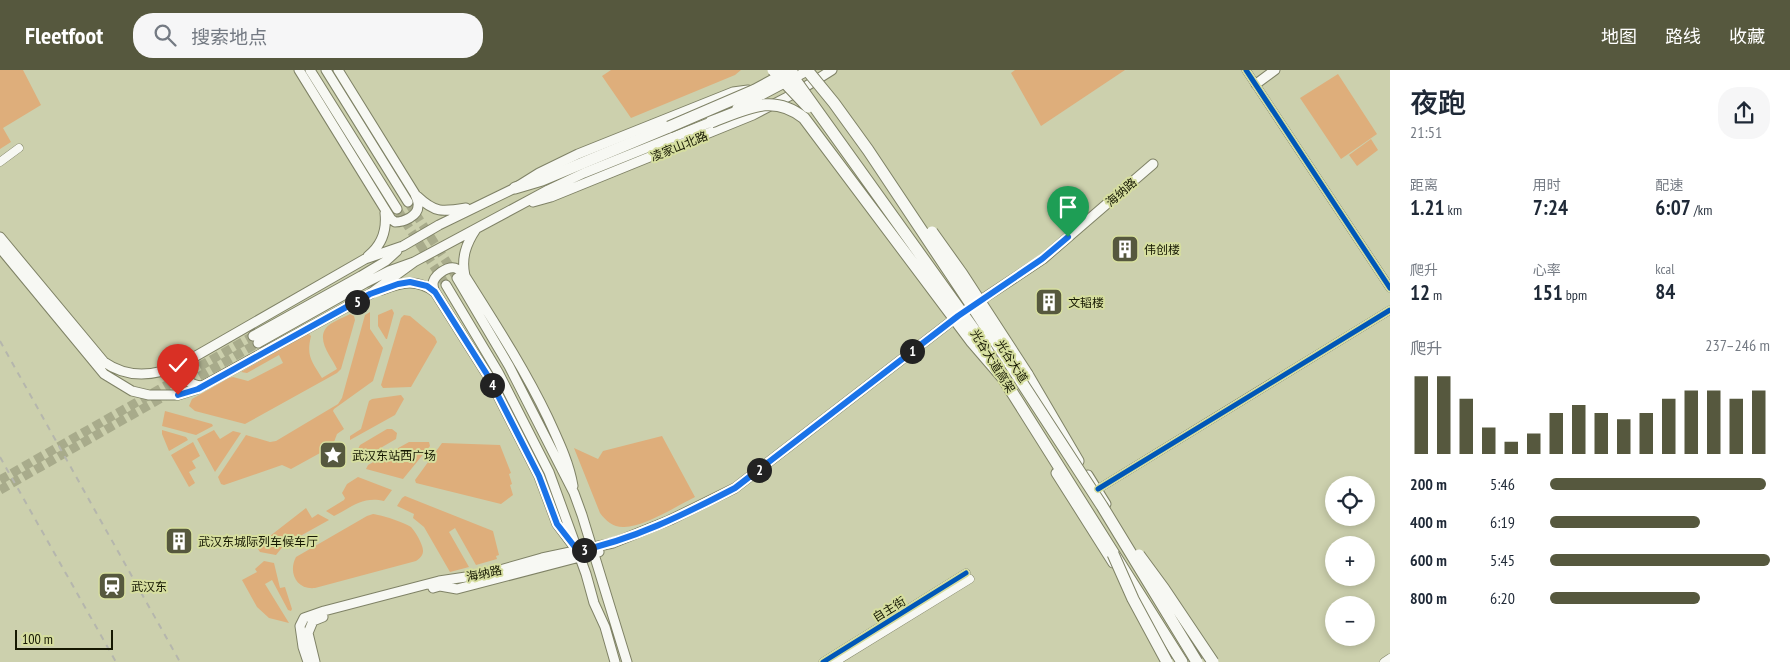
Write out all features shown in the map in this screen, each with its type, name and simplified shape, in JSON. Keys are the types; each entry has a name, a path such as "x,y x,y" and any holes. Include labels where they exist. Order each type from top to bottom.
{"highway":[{"path":"773,70 788,88 831,129"},
{"name":"光谷大道高架","path":"807,70 868,150 1102,506 1197,662"},
{"path":"515,188 542,180 668,128 749,93 787,72"},
{"name":"光谷大道高架","path":"787,72 831,129 980,338 1113,554 1141,595 1180,661"},
{"path":"816,75 834,103"},
{"path":"710,122 758,105 769,104 788,107 804,118 972,342 1003,378"},
{"path":"868,150 916,210 962,274 1027,374 1079,462"},
{"path":"1102,506 1207,662"},
{"path":"1102,506 1164,589 1213,662"},
{"path":"1113,554 1133,599 1167,662"}],"main road":[{"path":"299,70 391,219 395,222 413,216 418,207 415,194"},
{"path":"310,70 397,209"},
{"path":"326,70 408,202"},
{"path":"338,70 415,194 426,204 444,212 476,206"},
{"path":"0,237 87,344 109,366 124,372 146,374 168,370 365,260 403,246 578,154 733,92 776,82 787,72 797,70"},
{"path":"0,248 104,374 132,391 157,396 188,393 370,294 414,262 479,226 584,173 710,122 807,70"},
{"name":"光谷大道","path":"807,70 816,75 975,304 1049,420 1098,489 1158,593 1202,662"},
{"name":"凌家山北路","path":"518,206 551,197 710,134 763,110 796,92 816,75 832,70"},
{"path":"1256,84 1275,70"},
{"name":"光谷大道","path":"787,72 796,92 958,316 1115,567 1180,661"},
{"name":"海纳路","path":"315,662 308,633 313,621 318,618 440,586 457,589 579,554 615,548 688,516 703,504 735,488 958,316 1042,259 1153,164"},
{"path":"365,260 377,249 382,239 386,224 385,210"},
{"path":"461,277 465,251 479,226"},
{"path":"403,246 386,261 255,339 365,282 414,262"},
{"path":"579,554 557,524 539,476 491,383 432,286 436,277 446,270 457,268 461,277 512,352 538,399 570,469 574,493 628,662"},
{"path":"370,294 398,284 410,282 427,286 435,292"},
{"path":"446,285 498,372 549,472 615,662"},
{"path":"192,358 185,368 186,380 195,386 204,386"},
{"name":"海纳路","path":"308,662 303,647 300,626 304,618 439,581 486,574 542,558 579,554"}],"street":[{"path":"1246,70 1390,288"},
{"path":"756,88 763,89 768,99 763,110"},
{"path":"0,162 19,148"},
{"path":"1098,489 1390,310"},
{"name":"自主街","path":"823,662 968,576 835,662"},
{"path":"1384,662 1390,658"}],"shaded area":[{"path":"0,70 23,70 41,105 3,128 11,142 0,149"},
{"path":"611,70 741,70 735,75 631,118 602,76"},
{"path":"1015,70 1125,70 1041,126 1011,73"},
{"path":"1338,74 1377,134 1341,159 1300,98"},
{"path":"1371,139 1378,150 1357,166 1349,155"},
{"path":"392,309 394,313 386,339 378,326 378,315"},
{"path":"370,312 370,329 383,348 373,381 334,409 333,411 344,429 337,434 331,447 291,469 282,465 224,485 221,484 218,477 246,435 270,442 276,441 338,404 342,398 365,315"},
{"path":"350,314 354,316 355,320 341,369 337,373 245,424 195,411 189,406 192,399 229,378 233,377 248,381 283,363 279,355 247,373 241,372 308,333 311,336 309,349 311,358 322,378 337,369 326,350 323,333 331,324"},
{"path":"404,315 410,316 435,337 437,342 411,387 383,388 381,385 401,318"},
{"path":"401,395 404,399 395,415 350,440 350,436 361,429 369,401"},
{"path":"165,411 212,424 213,426 196,435 162,426"},
{"path":"387,429 392,429 397,433 396,439 365,457 359,455 357,451 360,445"},
{"path":"162,430 186,437 188,440 169,451"},
{"path":"214,430 220,439 233,431 241,433 215,472 197,439"},
{"path":"662,436 695,497 640,524 623,527 613,525 600,513 574,448 598,459 603,451"},
{"path":"193,442 200,456 192,461 196,468 189,472 195,483 189,487 171,455"},
{"path":"409,442 429,442 430,446 403,479 366,469 368,465"},
{"path":"442,443 500,445 511,473 509,474 512,484 510,485 513,495 501,504 416,483 415,480"},
{"path":"358,477 392,490 384,501 364,501 334,516 326,511 344,500 345,498 342,493 347,484"},
{"path":"405,496 493,531 499,555 496,556 497,559 476,565 455,528 449,532 469,567 450,572 424,527 413,518 414,514 397,506"},
{"path":"306,508 312,518 318,514 329,520 284,545 276,555 260,552 258,549 261,543"},
{"path":"373,514 411,527 422,547 422,556 416,561 315,588 303,586 295,579 293,568 296,557"},
{"path":"264,561 274,563 280,588 285,587 291,611 288,610 272,580 265,584 289,623 269,618 257,607 242,580 257,572 255,569"}],"tunnel":[{"path":"408,202 457,278"},
{"path":"397,209 446,285"},
{"path":"0,480 253,336"},
{"path":"0,490 258,343"}],"railway":[{"path":"0,341 180,662"},
{"path":"0,457 116,662"}],"cycle path":[{"path":"1246,70 1390,288"},
{"path":"1098,489 1390,310"},
{"path":"823,662 966,573"}],"place":[{"name":"伟创楼","path":"1125,249"},
{"name":"文韬楼","path":"1049,302"},
{"name":"武汉东站西广场","path":"333,455"},
{"name":"武汉东城际列车候车厅","path":"179,541"},
{"name":"武汉东","path":"112,586"}],"route":[{"path":"178,395 198,389 370,294 404,282 427,286 435,292 488,376 539,476 557,524 578,551 613,543 649,529 735,488 958,316 1042,259 1068,237"}]}
